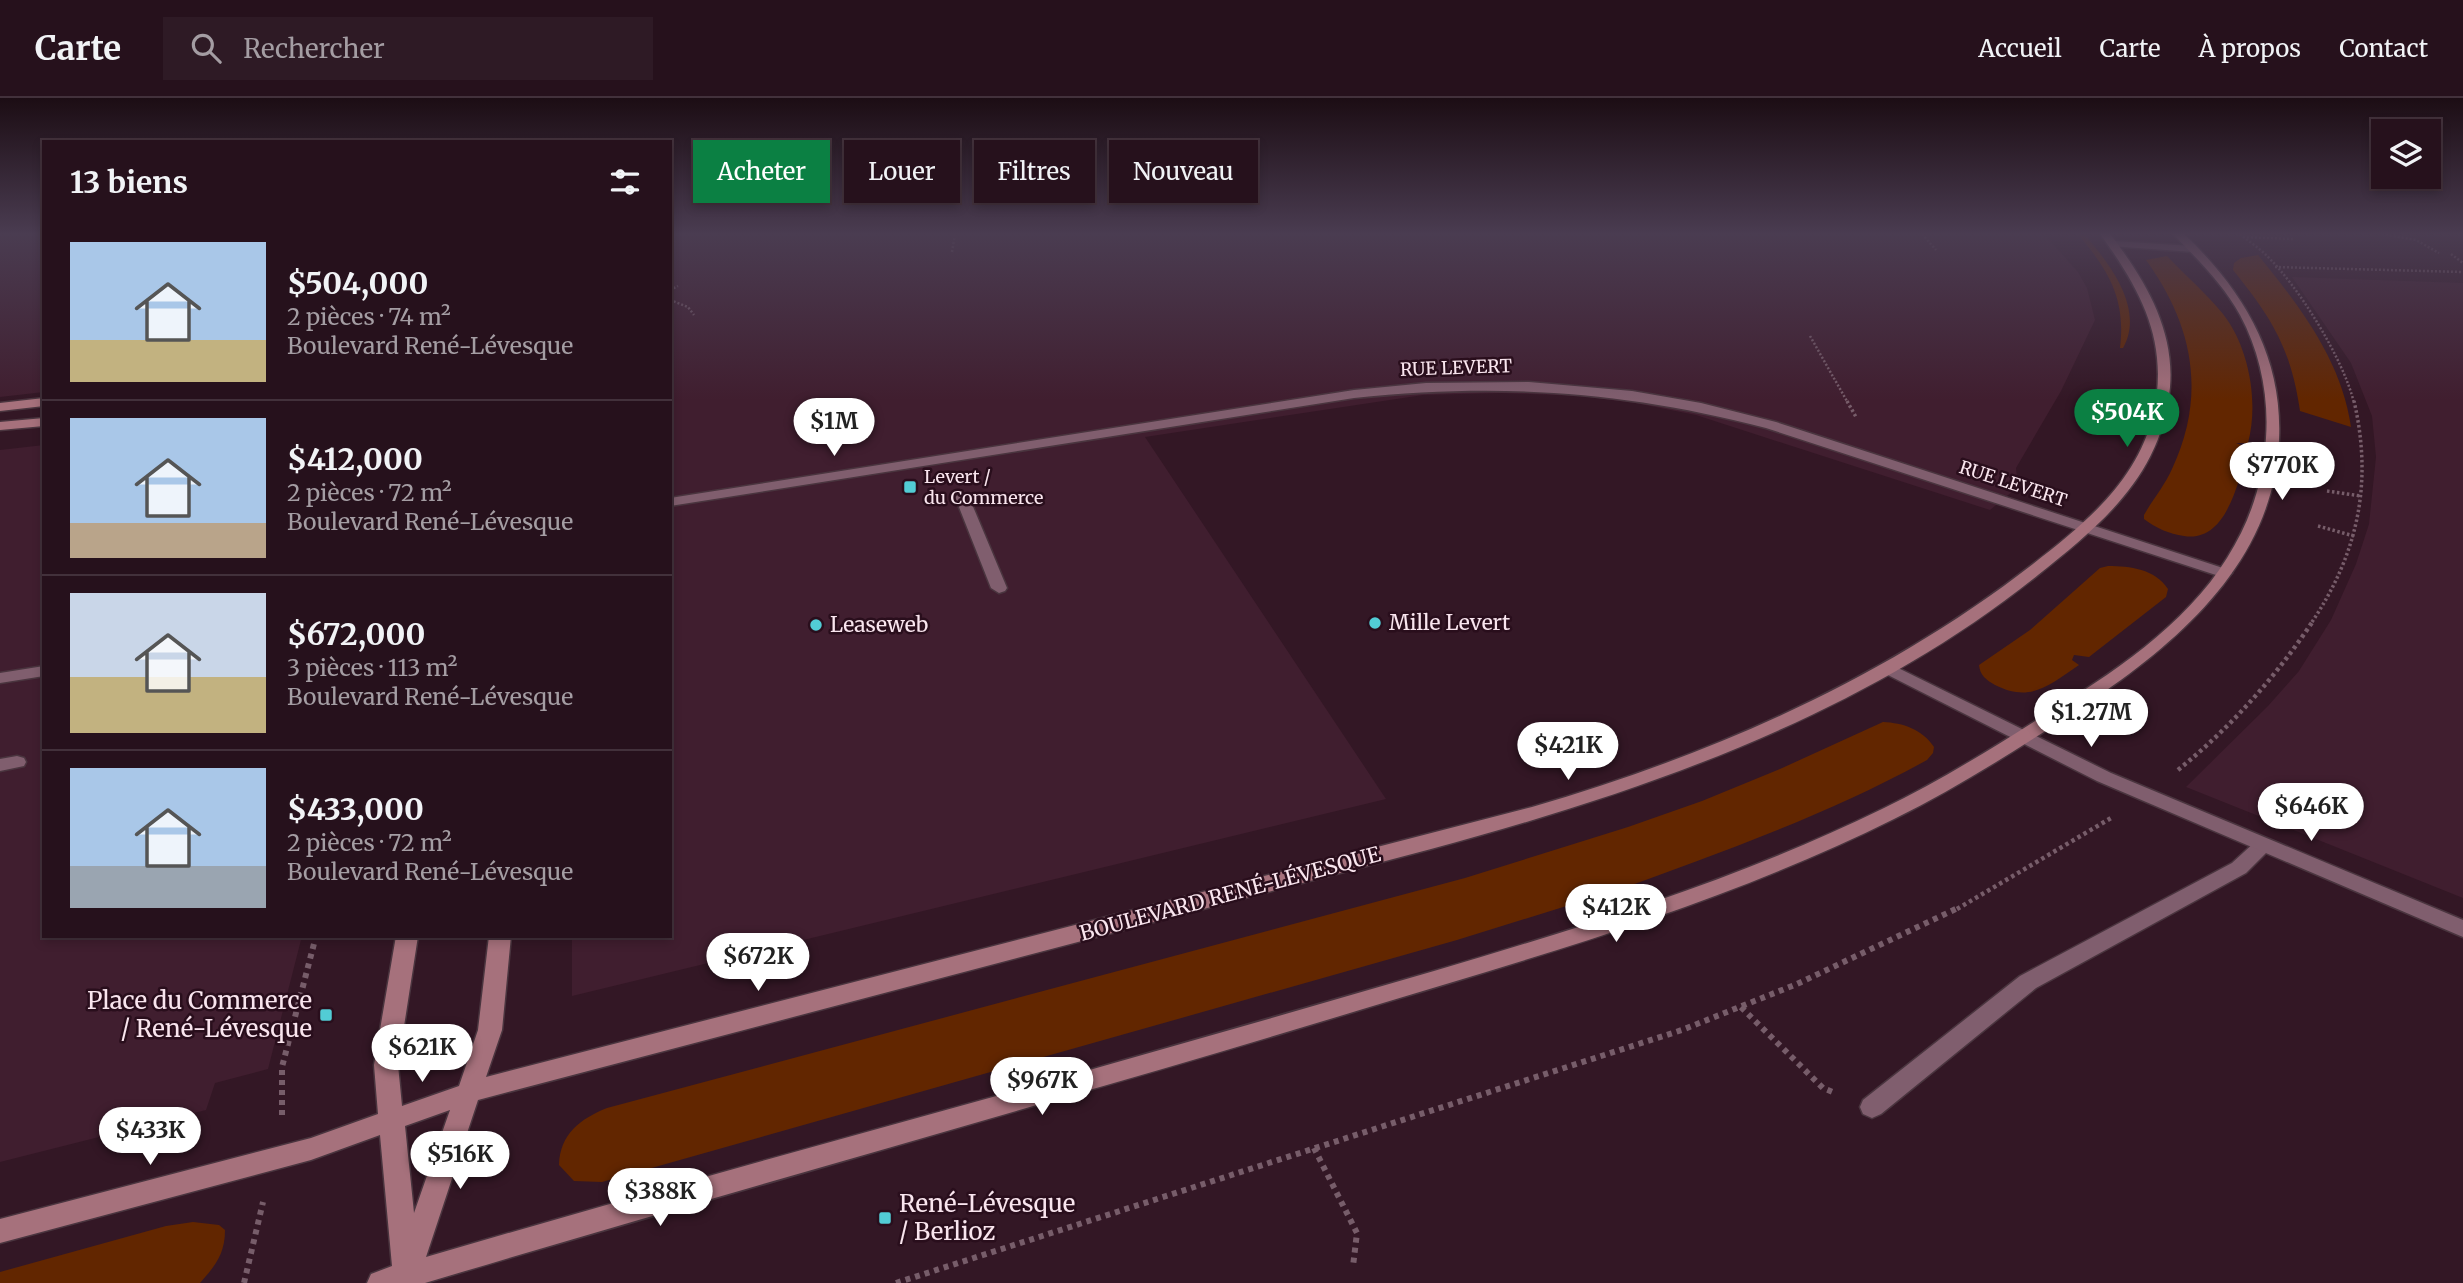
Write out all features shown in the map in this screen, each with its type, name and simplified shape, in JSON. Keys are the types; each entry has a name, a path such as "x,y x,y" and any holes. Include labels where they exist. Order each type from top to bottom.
{"street":[{"name":"BOULEVARD RENÉ-LÉVESQUE","path":"0,1231 299,1152 470,1092 1539,811 1680,765 1768,727 1888,668 1990,605 2089,530 2133,476 2160,413 2166,380 2165,356 2153,311 2143,289"},
{"path":"398,1280 1307,1017 1638,915 1701,894 1850,832 1989,759 2136,663 2216,587 2246,539 2267,491 2275,445 2273,402 2268,364 2249,322 2227,289"},
{"name":"RUE LEVERT","path":"672,502 1354,394 1426,387 1540,387 1663,399 1771,425 2224,573"},
{"path":"0,407 42,402"},
{"path":"0,426 42,422"},
{"path":"962,497 999,588"},
{"path":"1888,668 2022,738 2134,791 2463,929"},
{"path":"0,678 42,671"},
{"path":"1872,1107 2028,982 2239,868 2263,846"},
{"path":"398,1280 386,1065 407,938"},
{"path":"398,1280 470,1092 490,1030 500,938"}],"path":[{"path":"2175,772 2242,712 2308,631 2339,578 2354,536 2361,496 2363,439 2354,396 2334,349 2291,289"},
{"path":"672,301 688,307 694,315"},
{"path":"1810,335 1863,429 1869,456"},
{"path":"2327,491 2361,496"},
{"path":"2318,526 2354,536"},
{"path":"896,1283 1626,1050 1741,1007 1797,984 1970,902 2056,854 2114,816"},
{"path":"282,1115 282,1067 315,938"},
{"path":"1741,1007 1823,1088"},
{"path":"1314,1148 1357,1233 1353,1266"}],"shaded area":[{"path":"0,289 42,289 42,392 0,397"},
{"path":"672,289 2087,289 2095,320 2061,391 2016,468 2018,487 1990,510 1696,415 1580,396 1501,393 1423,395 1145,437 1386,799 572,996 572,938 672,938"},
{"path":"2114,289 2122,289 2130,318 2129,333 2123,348 2120,348 2118,300"},
{"path":"2164,289 2200,289 2216,306 2232,327 2239,342 2252,393 2248,443 2236,443 2249,448 2235,491 2221,519 2211,530 2199,536 2173,534 2144,519 2172,469 2183,441 2189,414 2192,387 2190,361 2175,310"},
{"path":"2248,289 2285,289 2289,294 2328,357 2346,403 2351,427 2300,411 2285,352 2259,304"},
{"path":"2300,289 2463,289 2463,898 2186,787 2268,706 2299,671 2331,620 2356,564 2369,524 2376,457 2372,416 2351,363"},
{"path":"42,445 42,938 301,938 268,1069 215,1083 206,1110 0,1162 0,450"},
{"path":"2100,568 2133,568 2149,573 2163,582 2168,589 2166,597 2089,657 2074,655 2072,660 2079,665 2049,685 2029,692 2019,692 1995,685 1984,677 1979,665 2030,630"},
{"path":"1883,722 1918,731 1934,747 1933,753 1927,760 1850,799 1730,849 1607,894 1600,891 1590,892 1589,899 1457,940 602,1182 574,1181 559,1165 563,1145 573,1129 588,1117 607,1108 1465,878 1702,801"},
{"path":"193,1222 219,1225 225,1230 218,1259 200,1283 0,1283 0,1272 166,1226"}],"place":[{"name":"Levert / du Commerce","path":"910,487"},
{"name":"Mille Levert","path":"1375,623"},
{"name":"Leaseweb","path":"816,625"},
{"name":"Place du Commerce / René-Lévesque","path":"326,1015"},
{"name":"René-Lévesque / Berlioz","path":"885,1218"}]}
